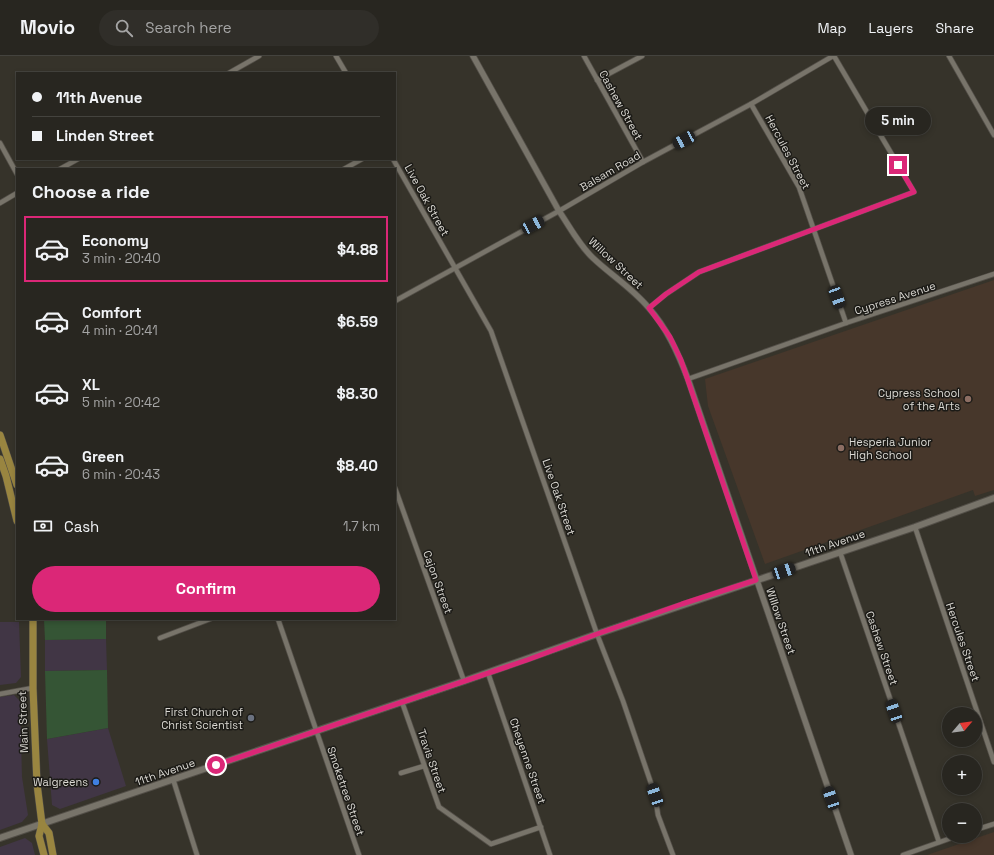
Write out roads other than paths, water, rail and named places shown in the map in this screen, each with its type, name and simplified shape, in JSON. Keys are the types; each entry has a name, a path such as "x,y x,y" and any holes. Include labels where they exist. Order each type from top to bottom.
{"main road":[{"path":"0,435 16,482"},
{"path":"0,455 16,493"},
{"path":"0,459 6,476 16,517"},
{"name":"11th Avenue","path":"0,838 488,673 597,634 914,527 994,498"},
{"name":"Main Street","path":"33,620 33,688 37,784 42,824 39,836 44,855"},
{"name":"Main Street","path":"42,824 49,833 54,855"}],"street":[{"path":"232,72 259,56"},
{"path":"336,56 345,72"},
{"name":"Willow Street","path":"473,56 559,211 587,252 649,308 670,337 688,379 851,855"},
{"name":"Cashew Street","path":"584,56 643,162"},
{"path":"597,80 642,56"},
{"path":"649,308 666,294 699,272 914,192 834,56"},
{"name":"Balsam Road","path":"396,300 559,211 643,162 751,104 834,56"},
{"path":"950,56 994,134"},
{"name":"Hercules Street","path":"751,104 799,187 846,323"},
{"path":"0,143 16,172"},
{"path":"62,168 76,160"},
{"path":"346,168 360,160"},
{"name":"Live Oak Street","path":"394,160 492,331 597,634 623,701 655,795 658,815 673,855"},
{"path":"0,203 16,194"},
{"name":"Cypress Avenue","path":"688,379 846,323 994,274"},
{"name":"Cajon Street","path":"396,491 464,681"},
{"name":"Hercules Street","path":"914,527 994,762"},
{"name":"Cashew Street","path":"840,552 939,842"},
{"path":"160,638 207,620"},
{"name":"Smoketree Street","path":"278,620 359,855"},
{"name":"Cheyenne Street","path":"488,673 550,855"},
{"path":"0,694 33,688"},
{"name":"Travis Street","path":"402,702 439,808 490,844 541,827"},
{"path":"401,773 424,766"},
{"path":"173,779 197,855"},
{"path":"982,828 994,824"},
{"path":"903,855 942,841"}],"place":[{"name":"Cypress School of the Arts","path":"968,399"},
{"name":"Hesperia Junior High School","path":"841,448"},
{"name":"First Church of Christ Scientist","path":"251,718"},
{"name":"Walgreens","path":"96,782"}]}
